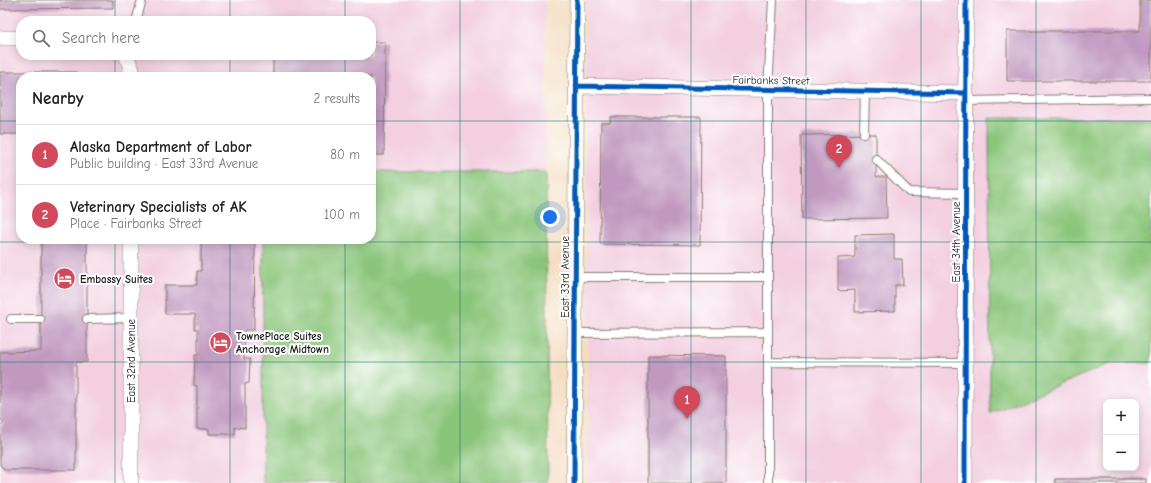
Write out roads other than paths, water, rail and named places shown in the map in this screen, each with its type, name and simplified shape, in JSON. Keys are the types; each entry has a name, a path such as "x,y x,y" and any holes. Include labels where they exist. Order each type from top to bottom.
{"street":[{"name":"East 33rd Avenue","path":"574,483 577,0"},
{"name":"East 34th Avenue","path":"965,483 966,0"},
{"path":"0,38 16,38"},
{"path":"128,60 132,72"},
{"name":"Fairbanks Street","path":"576,86 865,91 966,97"},
{"name":"East 32nd Avenue","path":"131,244 131,483"}],"lane":[{"path":"137,16 142,0"},
{"path":"768,483 768,90 773,0"},
{"path":"864,134 865,91"},
{"path":"966,97 1151,98"},
{"path":"876,159 909,192 966,193"},
{"path":"575,277 768,277"},
{"path":"87,319 131,318"},
{"path":"11,319 40,319"},
{"path":"575,333 768,332"},
{"path":"768,362 965,364"}],"place":[{"name":"Veterinary Specialists of AK","path":"839,168"},
{"name":"Embassy Suites","path":"64,279"},
{"name":"TownePlace Suites Anchorage Midtown","path":"221,342"},
{"name":"Alaska Department of Labor","path":"687,419"}]}
